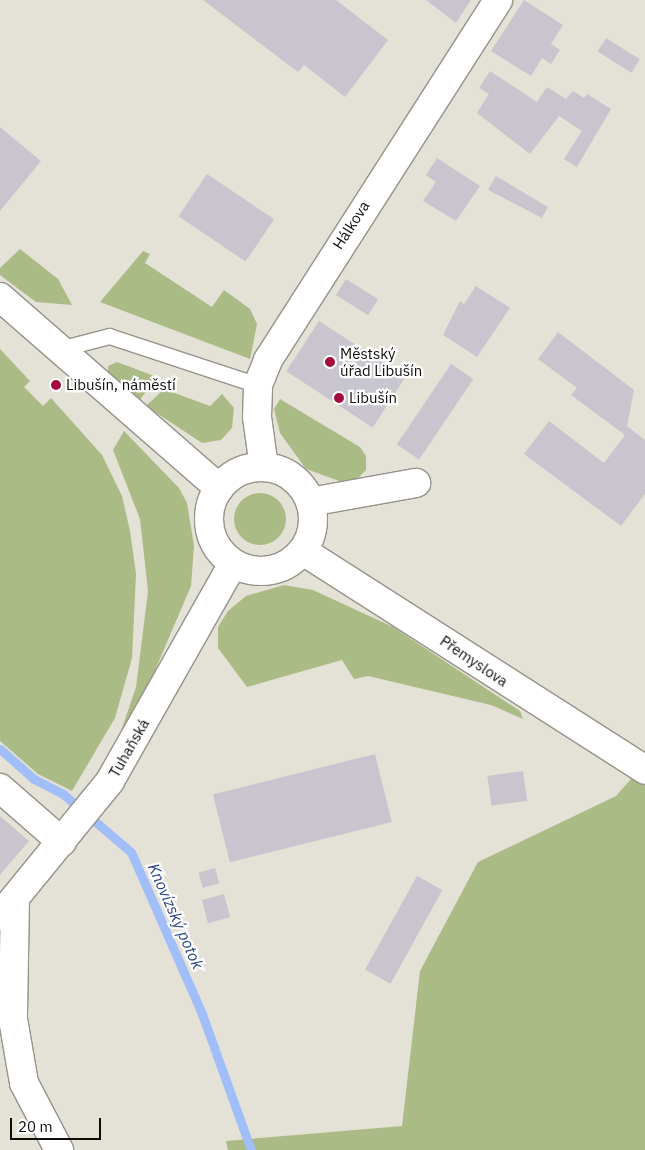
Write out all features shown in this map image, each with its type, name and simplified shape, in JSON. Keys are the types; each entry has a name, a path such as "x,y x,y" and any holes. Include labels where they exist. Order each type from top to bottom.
{"street":[{"name":"Hálkova","path":"264,467 259,447 258,385 315,281 498,0"},
{"path":"0,297 219,488"},
{"path":"264,467 293,478 310,502 313,522 303,551 288,564 270,571 251,571 233,564 218,549 209,529 210,508 219,488 243,470 264,467"},
{"path":"310,502 416,483"},
{"name":"Přemyslova","path":"303,551 645,770"},
{"name":"Tuhaňská","path":"8,908 105,788 233,564"},
{"path":"0,788 67,836"},
{"path":"8,908 13,1019 12,1080 59,1150"}],"lane":[{"path":"59,349 110,336 258,385"}],"green space":[{"path":"20,249 58,279 72,305 36,302 0,275 0,268"},
{"path":"143,251 150,254 145,263 212,307 224,290 250,309 257,324 250,359 100,302"},
{"path":"0,349 30,381 24,387 43,406 51,398 102,455 122,496 130,531 136,574 132,658 115,718 72,791 38,774 0,741"},
{"path":"117,362 157,377 139,401 108,374 108,366"},
{"path":"164,389 210,406 222,394 234,408 232,428 221,440 202,443 146,406"},
{"path":"280,399 360,447 366,456 366,470 355,481 342,482 306,469 280,433 274,409"},
{"path":"124,431 179,488 187,503 194,546 191,586 153,675 121,731 136,687 148,591 140,519 113,450"},
{"path":"260,493 270,495 278,501 284,509 286,519 284,529 278,537 270,543 260,545 250,543 242,537 236,529 234,519 236,509 242,501 250,495"},
{"path":"284,585 313,590 393,627 520,711 523,719 491,705 368,676 354,679 342,660 247,687 218,648 218,627 228,611 246,596"},
{"path":"645,763 645,1150 228,1150 226,1141 402,1126 420,971 478,862 616,796"}],"building":[{"path":"203,0 336,0 388,40 345,97 304,65 298,72"},
{"path":"426,0 471,0 456,23"},
{"path":"524,0 563,25 551,44 560,50 551,64 542,58 531,76 491,51"},
{"path":"606,38 640,59 631,73 598,52"},
{"path":"490,71 537,102 547,87 566,99 573,91 584,98 587,94 611,109 577,167 564,159 582,131 559,116 530,154 477,113 489,94 479,88"},
{"path":"0,127 41,161 0,211"},
{"path":"437,158 480,186 456,221 423,201 436,182 426,175"},
{"path":"207,174 274,219 246,262 178,216"},
{"path":"496,176 548,207 542,218 488,190"},
{"path":"346,279 378,299 368,315 336,295"},
{"path":"476,286 510,308 477,357 443,335 460,301 464,304"},
{"path":"319,321 405,377 373,427 286,371"},
{"path":"558,332 634,390 627,426 645,440 645,494 621,526 524,454 549,421 604,463 625,435 571,395 577,388 538,359"},
{"path":"451,364 473,379 419,460 397,444"},
{"path":"375,754 392,822 230,862 213,794"},
{"path":"523,771 527,801 492,806 487,776"},
{"path":"0,816 29,841 0,875"},
{"path":"215,868 219,883 203,888 199,872"},
{"path":"417,876 442,890 390,984 365,970"},
{"path":"224,894 230,917 208,923 202,900"}],"waterway":[{"name":"Knovízský potok","path":"0,749 34,779 63,794 131,852 202,1014 251,1150"}],"place":[{"name":"Městský úřad Libušín","path":"330,362"},
{"name":"Libušín, náměstí","path":"56,385"},
{"name":"Libušín","path":"339,398"}]}
